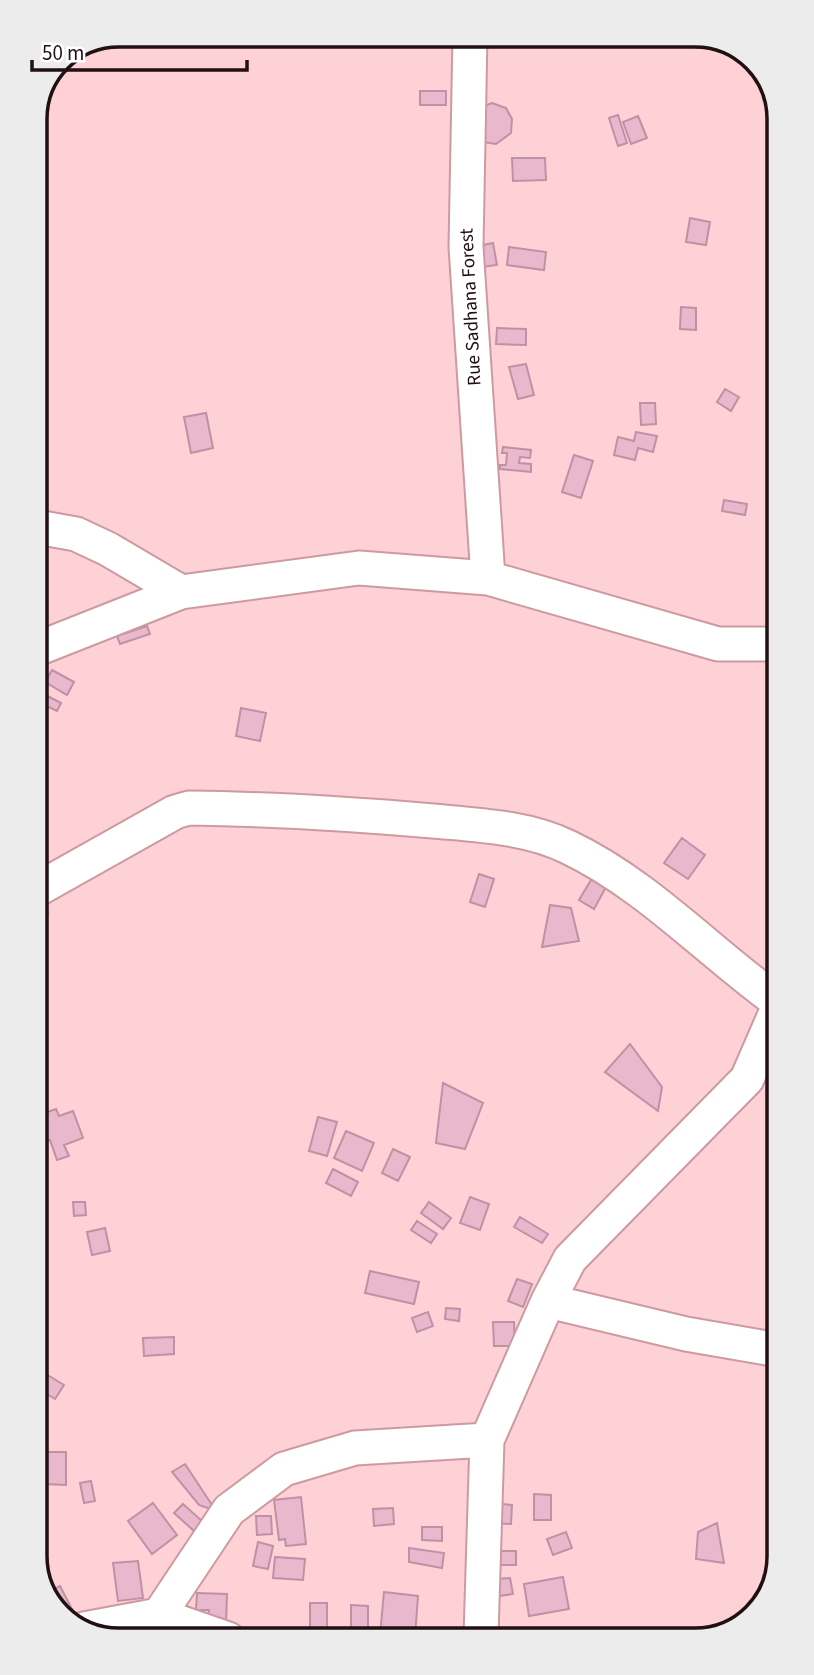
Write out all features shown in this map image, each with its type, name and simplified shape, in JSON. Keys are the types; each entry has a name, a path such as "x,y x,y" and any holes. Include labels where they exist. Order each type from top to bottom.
{"street":[{"name":"Rue Sadhana Forest","path":"470,47 466,247 488,578"},
{"path":"47,529 76,534 108,549 181,592"},
{"path":"47,645 181,592 359,568 488,578 718,644 767,644"},
{"path":"47,883 95,854 190,808 396,818 504,828 566,846 600,866 659,907 734,970 767,994"},
{"path":"481,1628 487,1440 548,1301 570,1259 747,1079 767,1033"},
{"path":"548,1301 686,1334 767,1348"},
{"path":"159,1615 229,1510 284,1469 355,1448 487,1440"},
{"path":"103,1626 159,1615 196,1628"}],"building":[{"path":"420,91 446,91 446,105 420,105"},
{"path":"492,103 506,108 512,119 511,133 496,144 483,142 479,108"},
{"path":"618,115 627,143 618,146 609,118"},
{"path":"638,116 647,138 631,144 623,122"},
{"path":"512,158 545,158 546,180 513,181"},
{"path":"690,218 710,222 706,245 686,242"},
{"path":"493,243 497,265 482,267 478,246"},
{"path":"509,247 546,252 544,270 507,265"},
{"path":"681,307 696,308 696,330 680,329"},
{"path":"497,328 526,329 526,345 496,344"},
{"path":"526,364 534,395 518,399 509,367"},
{"path":"725,389 739,397 731,411 717,402"},
{"path":"640,403 655,403 656,424 641,425"},
{"path":"206,413 213,448 191,453 184,417"},
{"path":"636,432 657,436 653,452 638,448 635,460 614,455 618,437 634,441"},
{"path":"503,447 531,450 530,458 520,457 519,463 531,464 531,472 500,469 500,465 506,465 507,453 502,453"},
{"path":"574,455 593,461 581,498 562,492"},
{"path":"724,500 747,504 745,515 722,511"},
{"path":"147,626 150,634 120,644 117,636"},
{"path":"52,670 74,682 67,695 47,683"},
{"path":"47,696 61,703 57,711 47,706"},
{"path":"241,708 266,713 260,741 236,736"},
{"path":"682,838 705,855 688,879 664,863"},
{"path":"597,870 611,878 594,909 579,900"},
{"path":"479,874 494,879 485,907 470,902"},
{"path":"550,905 571,908 579,941 542,947"},
{"path":"630,1044 662,1087 658,1111 605,1072"},
{"path":"443,1083 483,1103 465,1149 436,1143"},
{"path":"56,1109 59,1116 73,1111 83,1138 64,1145 69,1156 57,1160 50,1140 47,1141 47,1112"},
{"path":"318,1117 337,1122 327,1156 309,1151"},
{"path":"346,1131 374,1143 362,1171 334,1158"},
{"path":"393,1149 410,1157 398,1181 382,1173"},
{"path":"333,1169 358,1182 351,1196 326,1183"},
{"path":"470,1197 489,1204 480,1230 460,1223"},
{"path":"73,1202 85,1202 86,1215 74,1216"},
{"path":"429,1202 451,1218 443,1229 421,1213"},
{"path":"520,1217 548,1234 542,1243 514,1227"},
{"path":"417,1221 437,1234 431,1243 411,1230"},
{"path":"105,1228 110,1251 92,1255 87,1232"},
{"path":"370,1271 419,1282 414,1304 365,1293"},
{"path":"517,1279 532,1284 523,1307 508,1301"},
{"path":"446,1308 460,1309 459,1321 445,1319"},
{"path":"428,1312 433,1326 417,1332 412,1318"},
{"path":"493,1322 514,1322 515,1346 494,1346"},
{"path":"174,1337 174,1354 144,1356 143,1338"},
{"path":"47,1375 64,1385 55,1399 47,1394"},
{"path":"47,1452 66,1452 66,1485 47,1484"},
{"path":"185,1464 216,1511 199,1505 172,1472"},
{"path":"91,1481 95,1501 84,1503 80,1483"},
{"path":"534,1494 551,1495 551,1520 534,1520"},
{"path":"301,1497 306,1544 286,1546 285,1539 279,1540 274,1500"},
{"path":"153,1503 177,1535 152,1554 128,1521"},
{"path":"490,1503 512,1505 511,1524 489,1523"},
{"path":"183,1504 202,1521 194,1531 174,1513"},
{"path":"393,1508 394,1524 374,1526 373,1509"},
{"path":"256,1516 271,1516 272,1534 257,1535"},
{"path":"717,1523 724,1563 696,1559 698,1532"},
{"path":"422,1527 442,1527 442,1541 422,1540"},
{"path":"566,1532 572,1548 553,1555 547,1539"},
{"path":"258,1542 273,1546 268,1569 253,1566"},
{"path":"409,1548 444,1553 442,1568 409,1562"},
{"path":"495,1551 516,1551 516,1565 495,1565"},
{"path":"275,1557 305,1559 303,1580 273,1578"},
{"path":"138,1561 143,1598 118,1601 113,1563"},
{"path":"563,1577 569,1609 529,1616 524,1584"},
{"path":"510,1578 513,1594 499,1596 497,1579"},
{"path":"60,1586 73,1611 62,1600 55,1589"},
{"path":"384,1592 418,1596 416,1628 381,1628"},
{"path":"197,1593 227,1594 226,1625 208,1624 209,1610 196,1610"},
{"path":"310,1603 327,1603 327,1628 310,1628"},
{"path":"351,1605 368,1606 368,1628 351,1628"}]}
